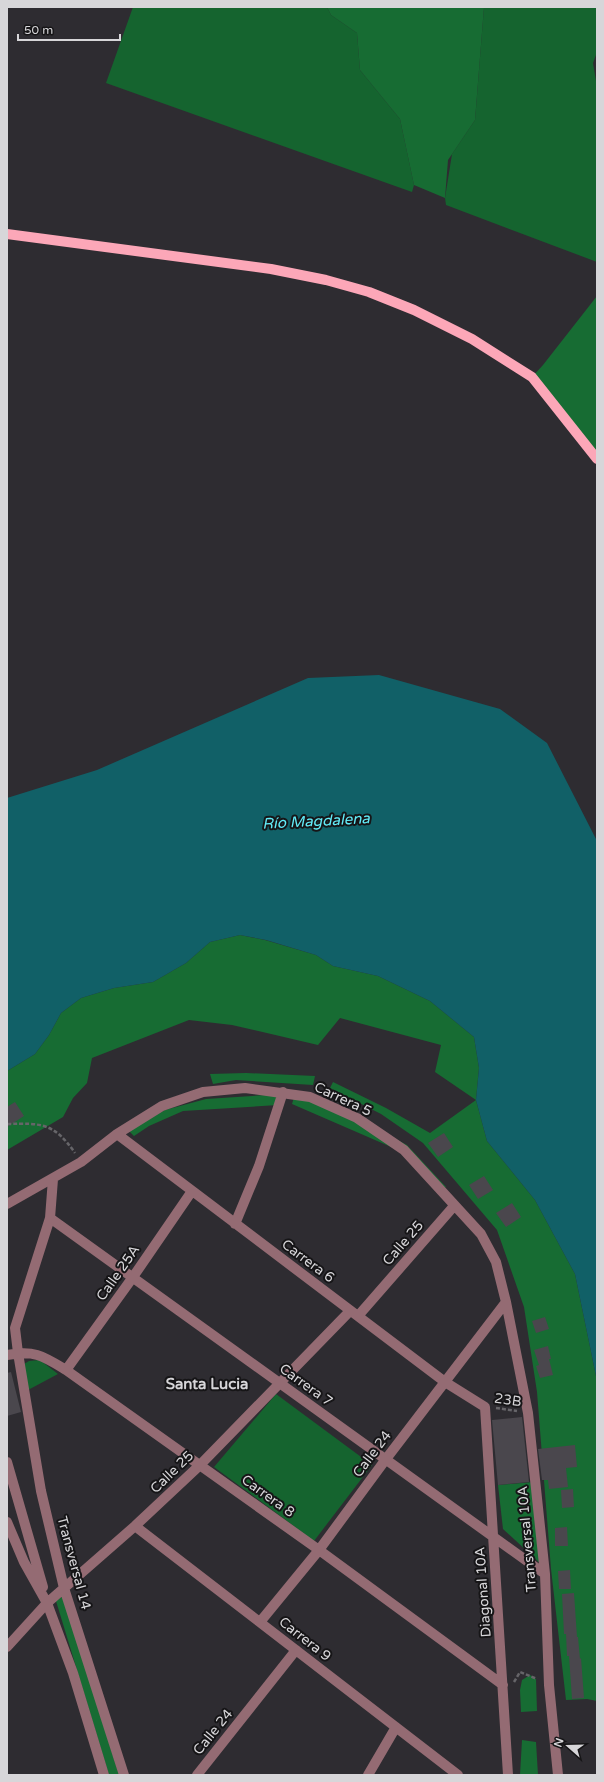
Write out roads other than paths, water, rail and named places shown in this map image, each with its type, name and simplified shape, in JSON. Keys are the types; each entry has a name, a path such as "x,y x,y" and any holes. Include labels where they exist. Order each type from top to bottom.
{"main road":[{"path":"7,234 271,269 326,280 369,292 414,310 472,339 532,377 597,459"}],"street":[{"name":"Carrera 5","path":"7,1204 81,1162 117,1134 162,1106 203,1092 245,1088 283,1092 310,1097 357,1118 404,1150 481,1234 496,1262 506,1302"},
{"path":"235,1224 259,1166 283,1092"},
{"name":"Carrera 6","path":"117,1134 445,1382 485,1407"},
{"name":"Transversal 14","path":"52,1179 50,1218 16,1328 18,1353 41,1491 64,1588 124,1775"},
{"name":"Calle 25A","path":"66,1370 133,1277 192,1191"},
{"name":"Calle 25","path":"7,1647 47,1603 135,1526 200,1465 279,1382 354,1313 454,1206"},
{"name":"Carrera 7","path":"50,1218 545,1574"},
{"name":"Calle 24","path":"260,1622 320,1550 386,1459 506,1302"},
{"name":"Transversal 10A","path":"506,1302 528,1413 545,1574 550,1685 558,1775"},
{"name":"Carrera 8","path":"7,1354 39,1354 66,1370 320,1550 503,1685"},
{"name":"Diagonal 10A","path":"485,1407 508,1775"},
{"path":"7,1462 47,1603 73,1673 104,1775"},
{"path":"7,1522 24,1562 47,1603"},
{"name":"Carrera 9","path":"135,1526 458,1775"},
{"name":"Calle 24","path":"197,1775 296,1650"},
{"path":"368,1775 396,1727"}],"water":[{"name":"Río Magdalena","path":"379,675 500,709 547,743 597,841 597,1425 596,1376 575,1274 535,1200 487,1141 476,1100 479,1068 474,1037 430,1001 378,976 333,966 316,955 266,940 240,935 210,942 186,963 153,982 114,988 81,998 61,1013 49,1035 35,1054 7,1071 7,798 97,770 308,678"}],"district":[{"name":"Santa Lucia","path":"207,1384"}]}
